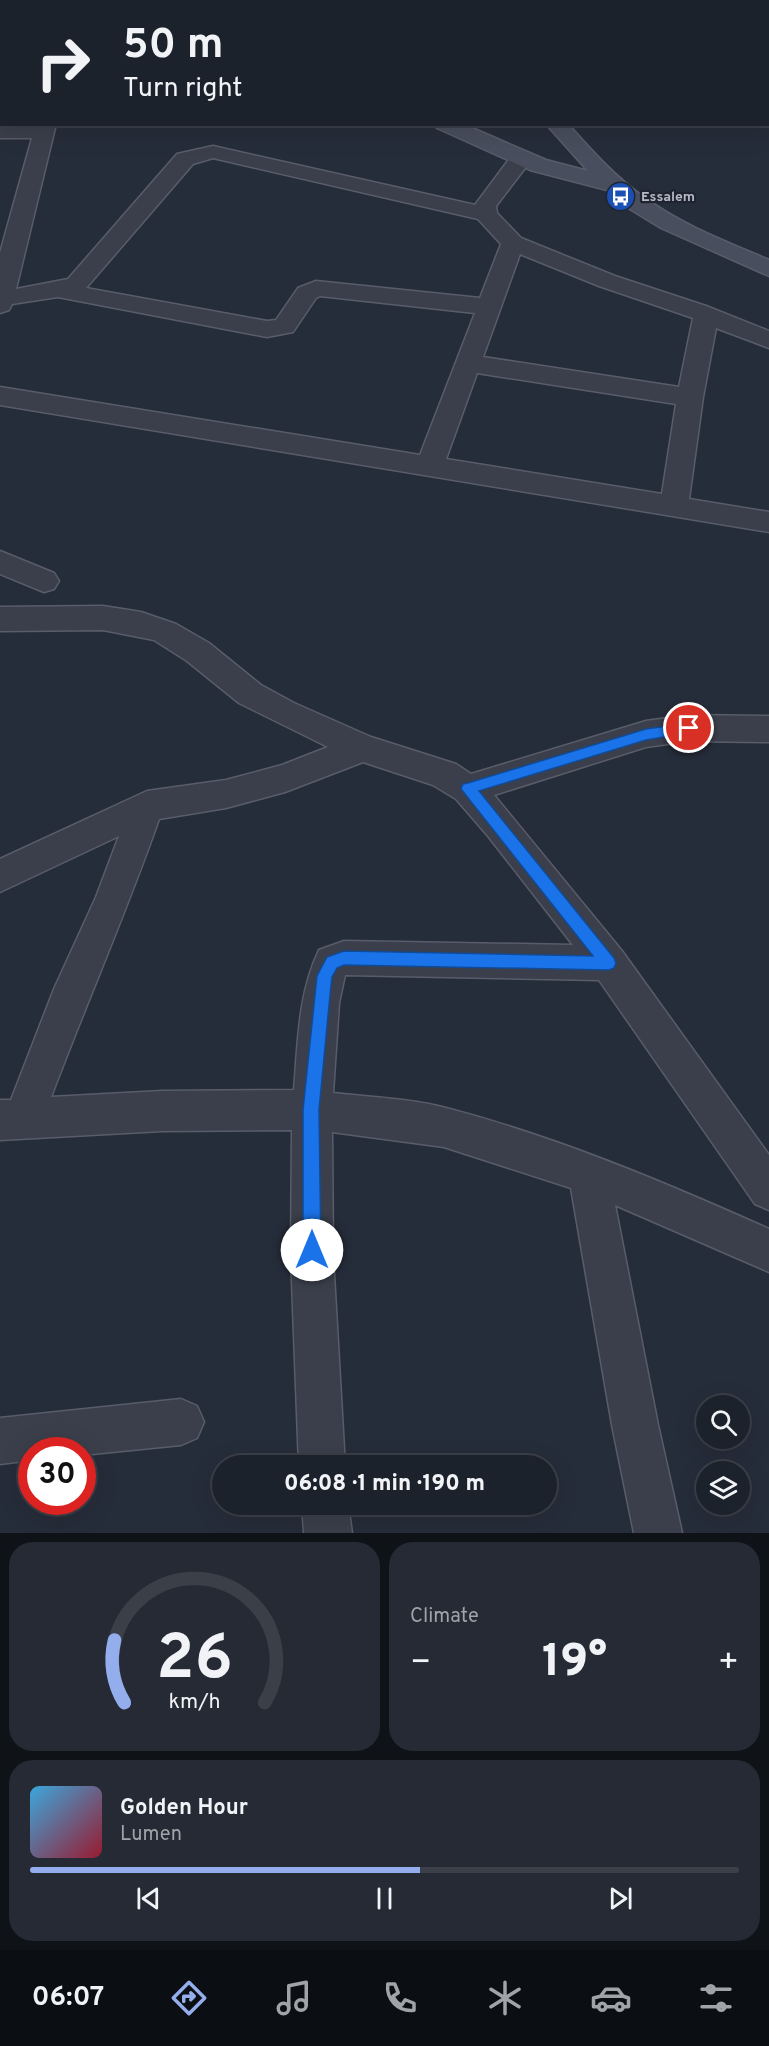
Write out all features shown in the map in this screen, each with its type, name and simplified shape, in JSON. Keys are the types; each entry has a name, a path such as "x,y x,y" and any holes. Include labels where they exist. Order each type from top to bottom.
{"main road":[{"path":"448,126 521,159 566,174 654,194"},
{"path":"558,126 615,186 639,204 685,231 769,269"},
{"path":"580,126 620,168 654,194 705,224 769,254"}],"street":[{"path":"0,132 46,128 10,220 1,301 58,290 82,279 185,159 206,153 226,155 486,213"},
{"path":"521,159 485,206 486,213 513,243 607,281 706,315 769,340"},
{"path":"430,465 513,243"},
{"path":"58,290 267,328 284,326 307,292 316,288 489,307"},
{"path":"674,506 690,397 706,315"},
{"path":"468,363 690,397"},
{"path":"0,396 769,522"},
{"path":"0,562 44,581"},
{"path":"0,619 103,618 141,624 165,632 198,652 250,694 283,712 362,748 444,774 468,789 507,834 609,963 769,1190"},
{"path":"468,789 646,735 689,728 769,729"},
{"path":"0,876 147,806 226,794 285,778 362,748"},
{"path":"147,806 114,897 12,1119 162,1111 311,1110 444,1127 589,1174 673,1207 769,1251"},
{"path":"321,1455 312,1250 311,1110 322,995 325,976 332,962 344,958 609,963"},
{"path":"589,1174 635,1425 658,1533"},
{"path":"0,1441 181,1422"},
{"path":"326,1515 328,1533"}],"place":[{"name":"Essalem","path":"620,196"}],"route":[{"path":"312,1250 311,1110 322,995 325,976 332,962 344,958 609,963 500,825 468,789 646,735 689,728"}]}
